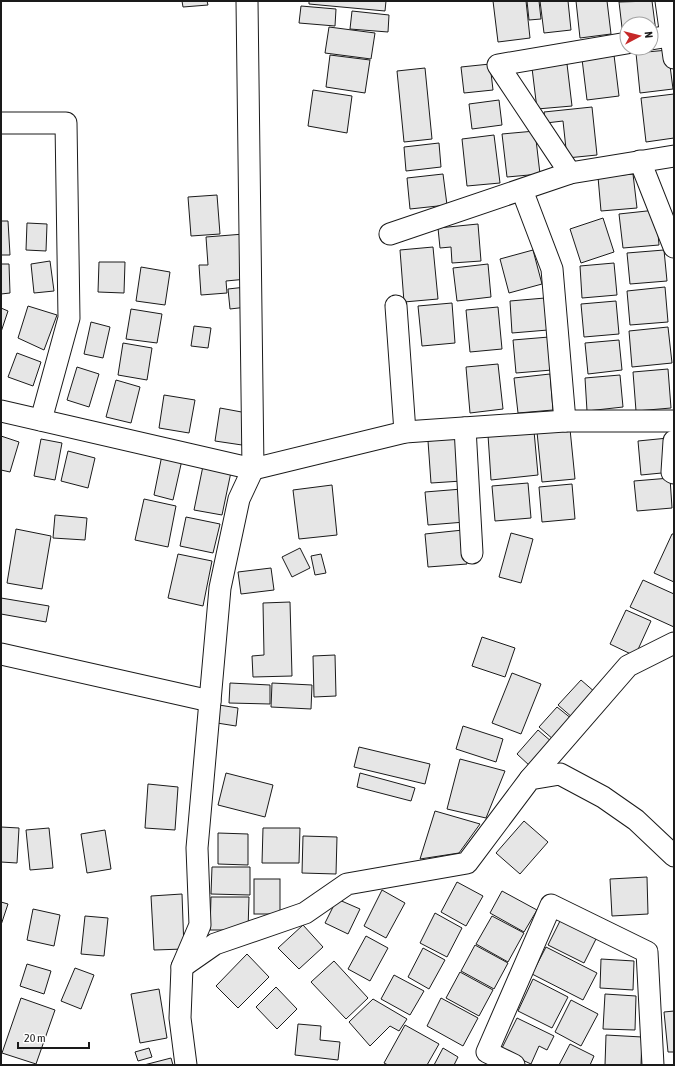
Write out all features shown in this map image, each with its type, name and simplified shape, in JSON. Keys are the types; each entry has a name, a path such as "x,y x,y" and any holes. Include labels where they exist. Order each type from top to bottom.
{"street":[{"path":"186,1065 180,1018 182,967 200,925 197,848 220,588 239,499 253,469 247,1"},
{"path":"666,1 660,37 674,58"},
{"path":"570,173 498,65 619,44"},
{"path":"1,123 66,123 69,318 41,420"},
{"path":"390,234 570,173 674,156"},
{"path":"640,161 674,247"},
{"path":"522,190 552,269 565,421"},
{"path":"396,306 406,432"},
{"path":"1,411 253,469 406,432 565,421 674,421"},
{"path":"465,428 472,553"},
{"path":"674,441 672,472 674,473"},
{"path":"182,967 215,944 305,913 347,884 467,863 530,780 628,666 674,643"},
{"path":"1,654 210,701"},
{"path":"530,780 560,774 603,797 636,820 674,856"},
{"path":"514,1065 484,1058 551,905 647,952 653,1065"}],"building":[{"path":"182,1 207,1 208,5 183,7"},
{"path":"309,1 386,1 385,11 309,4"},
{"path":"493,1 526,1 530,38 498,42"},
{"path":"527,1 539,1 541,19 529,20"},
{"path":"540,1 568,1 571,30 544,33"},
{"path":"576,1 607,1 611,34 580,38"},
{"path":"652,1 654,16 621,16 619,2"},
{"path":"301,6 336,9 335,26 299,23"},
{"path":"352,11 389,15 388,32 350,29"},
{"path":"329,27 375,33 371,59 325,53"},
{"path":"668,50 673,89 640,93 636,56 659,56 659,51"},
{"path":"330,55 370,60 365,93 326,87"},
{"path":"614,55 619,96 587,100 582,59"},
{"path":"490,64 493,90 464,93 461,67"},
{"path":"567,64 572,106 537,109 532,68"},
{"path":"425,68 432,139 404,142 397,71"},
{"path":"313,90 352,96 347,133 308,126"},
{"path":"674,94 674,138 646,142 641,98"},
{"path":"499,100 502,125 472,129 469,104"},
{"path":"592,107 597,155 567,158 563,121 546,123 544,112"},
{"path":"535,131 540,174 507,177 502,134"},
{"path":"494,135 500,183 467,186 462,139"},
{"path":"439,143 441,167 406,171 404,147"},
{"path":"443,174 447,205 410,209 407,178"},
{"path":"633,174 637,208 601,211 598,177"},
{"path":"217,195 220,234 191,236 188,197"},
{"path":"656,210 659,245 623,248 619,214"},
{"path":"603,218 614,252 581,263 570,229"},
{"path":"1,221 8,221 10,255 1,255"},
{"path":"27,223 47,224 46,251 26,250"},
{"path":"478,224 481,261 452,263 451,247 440,248 438,228"},
{"path":"244,234 247,279 226,281 227,293 201,295 199,265 208,265 206,237"},
{"path":"433,247 438,299 404,302 400,250"},
{"path":"533,250 542,284 509,293 500,259"},
{"path":"664,250 667,281 630,284 627,253"},
{"path":"50,261 54,291 34,293 31,264"},
{"path":"99,262 125,262 124,293 98,292"},
{"path":"614,263 617,295 582,298 580,266"},
{"path":"1,264 9,264 10,293 1,294"},
{"path":"488,264 491,297 457,301 453,268"},
{"path":"141,267 170,272 165,305 136,301"},
{"path":"246,287 247,307 230,309 228,289"},
{"path":"665,287 668,322 630,325 627,291"},
{"path":"545,298 548,330 512,333 510,301"},
{"path":"616,301 619,334 584,337 581,304"},
{"path":"452,303 455,343 422,346 418,306"},
{"path":"28,306 57,315 44,350 18,338"},
{"path":"498,307 502,349 470,352 466,310"},
{"path":"1,308 8,311 1,332"},
{"path":"131,309 162,314 157,343 126,339"},
{"path":"91,322 110,327 103,358 84,354"},
{"path":"194,326 211,328 208,348 191,346"},
{"path":"668,327 672,363 632,367 629,331"},
{"path":"549,337 552,370 516,373 513,340"},
{"path":"619,340 622,370 588,374 585,343"},
{"path":"123,343 152,348 147,380 118,375"},
{"path":"17,353 41,362 33,386 8,377"},
{"path":"498,364 503,409 470,413 466,367"},
{"path":"77,367 99,374 89,407 67,400"},
{"path":"668,369 671,408 636,411 633,372"},
{"path":"550,374 553,410 518,413 514,378"},
{"path":"620,375 623,407 587,411 585,378"},
{"path":"116,380 140,387 131,423 106,417"},
{"path":"164,395 195,400 189,433 159,428"},
{"path":"220,408 247,413 242,445 215,441"},
{"path":"570,429 575,479 542,482 537,432"},
{"path":"534,431 538,475 491,480 488,435"},
{"path":"1,436 19,442 10,472 1,470"},
{"path":"458,438 462,481 431,483 428,441"},
{"path":"668,438 672,472 641,475 638,441"},
{"path":"41,439 62,443 55,480 34,476"},
{"path":"68,451 95,458 88,488 61,481"},
{"path":"162,455 182,460 173,500 154,495"},
{"path":"203,466 231,472 222,515 194,510"},
{"path":"670,478 672,508 637,511 634,481"},
{"path":"528,483 531,518 495,521 492,486"},
{"path":"572,484 575,519 542,522 539,487"},
{"path":"332,485 337,535 299,539 293,490"},
{"path":"462,489 465,522 428,525 425,492"},
{"path":"144,499 176,506 168,547 135,540"},
{"path":"55,515 87,518 85,540 53,538"},
{"path":"186,517 220,524 213,553 180,546"},
{"path":"16,529 51,536 42,589 7,583"},
{"path":"463,530 467,564 428,567 425,534"},
{"path":"511,533 533,539 521,583 499,577"},
{"path":"672,534 674,534 674,582 654,573"},
{"path":"300,548 310,568 292,577 282,557"},
{"path":"178,554 212,561 203,606 168,598"},
{"path":"321,554 326,573 315,575 311,556"},
{"path":"271,568 274,590 241,594 238,572"},
{"path":"643,580 674,594 674,627 630,607"},
{"path":"1,598 49,606 46,622 1,614"},
{"path":"290,602 292,676 253,677 252,656 264,655 263,603"},
{"path":"626,610 651,621 635,656 610,644"},
{"path":"482,637 515,648 505,677 472,666"},
{"path":"335,655 336,696 314,697 313,656"},
{"path":"512,673 541,684 521,734 492,723"},
{"path":"581,680 596,693 573,718 558,705"},
{"path":"230,683 270,685 270,704 229,703"},
{"path":"272,683 312,685 311,709 271,707"},
{"path":"219,705 238,708 236,726 217,723"},
{"path":"557,707 572,719 554,740 539,727"},
{"path":"463,726 503,739 496,762 456,749"},
{"path":"538,730 552,742 530,766 517,754"},
{"path":"359,747 430,764 425,784 354,767"},
{"path":"460,759 505,771 486,818 447,809"},
{"path":"226,773 273,785 265,817 218,805"},
{"path":"360,773 415,788 411,801 357,787"},
{"path":"148,784 178,787 175,830 145,828"},
{"path":"435,811 480,824 459,853 420,859"},
{"path":"524,821 548,842 520,874 496,853"},
{"path":"1,827 19,828 17,863 1,862"},
{"path":"49,828 53,868 30,870 26,830"},
{"path":"263,828 300,828 299,863 262,863"},
{"path":"105,830 111,869 87,873 81,834"},
{"path":"218,833 248,834 248,865 218,864"},
{"path":"303,836 337,837 336,874 302,873"},
{"path":"212,867 250,867 250,895 211,894"},
{"path":"647,877 648,914 612,916 610,879"},
{"path":"254,879 280,879 280,914 254,914"},
{"path":"457,882 483,896 466,926 441,912"},
{"path":"382,890 405,903 386,938 364,926"},
{"path":"502,891 537,910 524,932 490,913"},
{"path":"182,894 184,949 154,950 151,896"},
{"path":"211,897 249,897 248,930 210,930"},
{"path":"337,899 360,909 348,934 325,923"},
{"path":"1,902 8,904 1,925"},
{"path":"33,909 60,915 54,946 27,940"},
{"path":"435,913 462,928 447,957 420,943"},
{"path":"85,916 108,918 104,956 81,954"},
{"path":"492,916 524,933 508,962 476,944"},
{"path":"562,917 598,935 584,963 548,945"},
{"path":"303,925 323,947 299,969 278,948"},
{"path":"366,936 388,948 370,981 348,969"},
{"path":"475,945 508,963 494,989 461,971"},
{"path":"546,947 597,973 583,1000 532,974"},
{"path":"423,948 445,960 429,989 408,977"},
{"path":"247,954 269,977 238,1008 216,986"},
{"path":"601,959 634,961 633,990 600,988"},
{"path":"334,961 368,998 346,1019 311,982"},
{"path":"27,964 51,971 44,994 20,986"},
{"path":"75,968 94,975 81,1009 61,1001"},
{"path":"460,972 493,990 479,1016 446,998"},
{"path":"394,975 424,991 410,1015 381,999"},
{"path":"533,979 568,997 552,1028 518,1011"},
{"path":"276,987 297,1009 277,1029 256,1007"},
{"path":"159,989 167,1038 140,1043 131,994"},
{"path":"605,994 636,996 635,1030 603,1029"},
{"path":"21,998 55,1010 36,1064 2,1053"},
{"path":"441,998 478,1018 463,1046 427,1026"},
{"path":"373,999 407,1019 399,1031 390,1026 370,1046 349,1022"},
{"path":"571,1000 598,1014 581,1046 555,1032"},
{"path":"674,1011 674,1052 668,1052 664,1012"},
{"path":"517,1018 554,1036 547,1050 539,1046 531,1064 501,1050"},
{"path":"298,1024 321,1026 320,1040 340,1042 338,1060 295,1055"},
{"path":"405,1025 439,1044 427,1065 388,1065 384,1063"},
{"path":"606,1035 642,1037 641,1065 605,1065"},
{"path":"570,1044 594,1056 590,1065 559,1065"},
{"path":"149,1048 152,1057 138,1061 135,1052"},
{"path":"443,1048 458,1057 454,1065 434,1065"},
{"path":"171,1058 173,1065 144,1065"}]}
